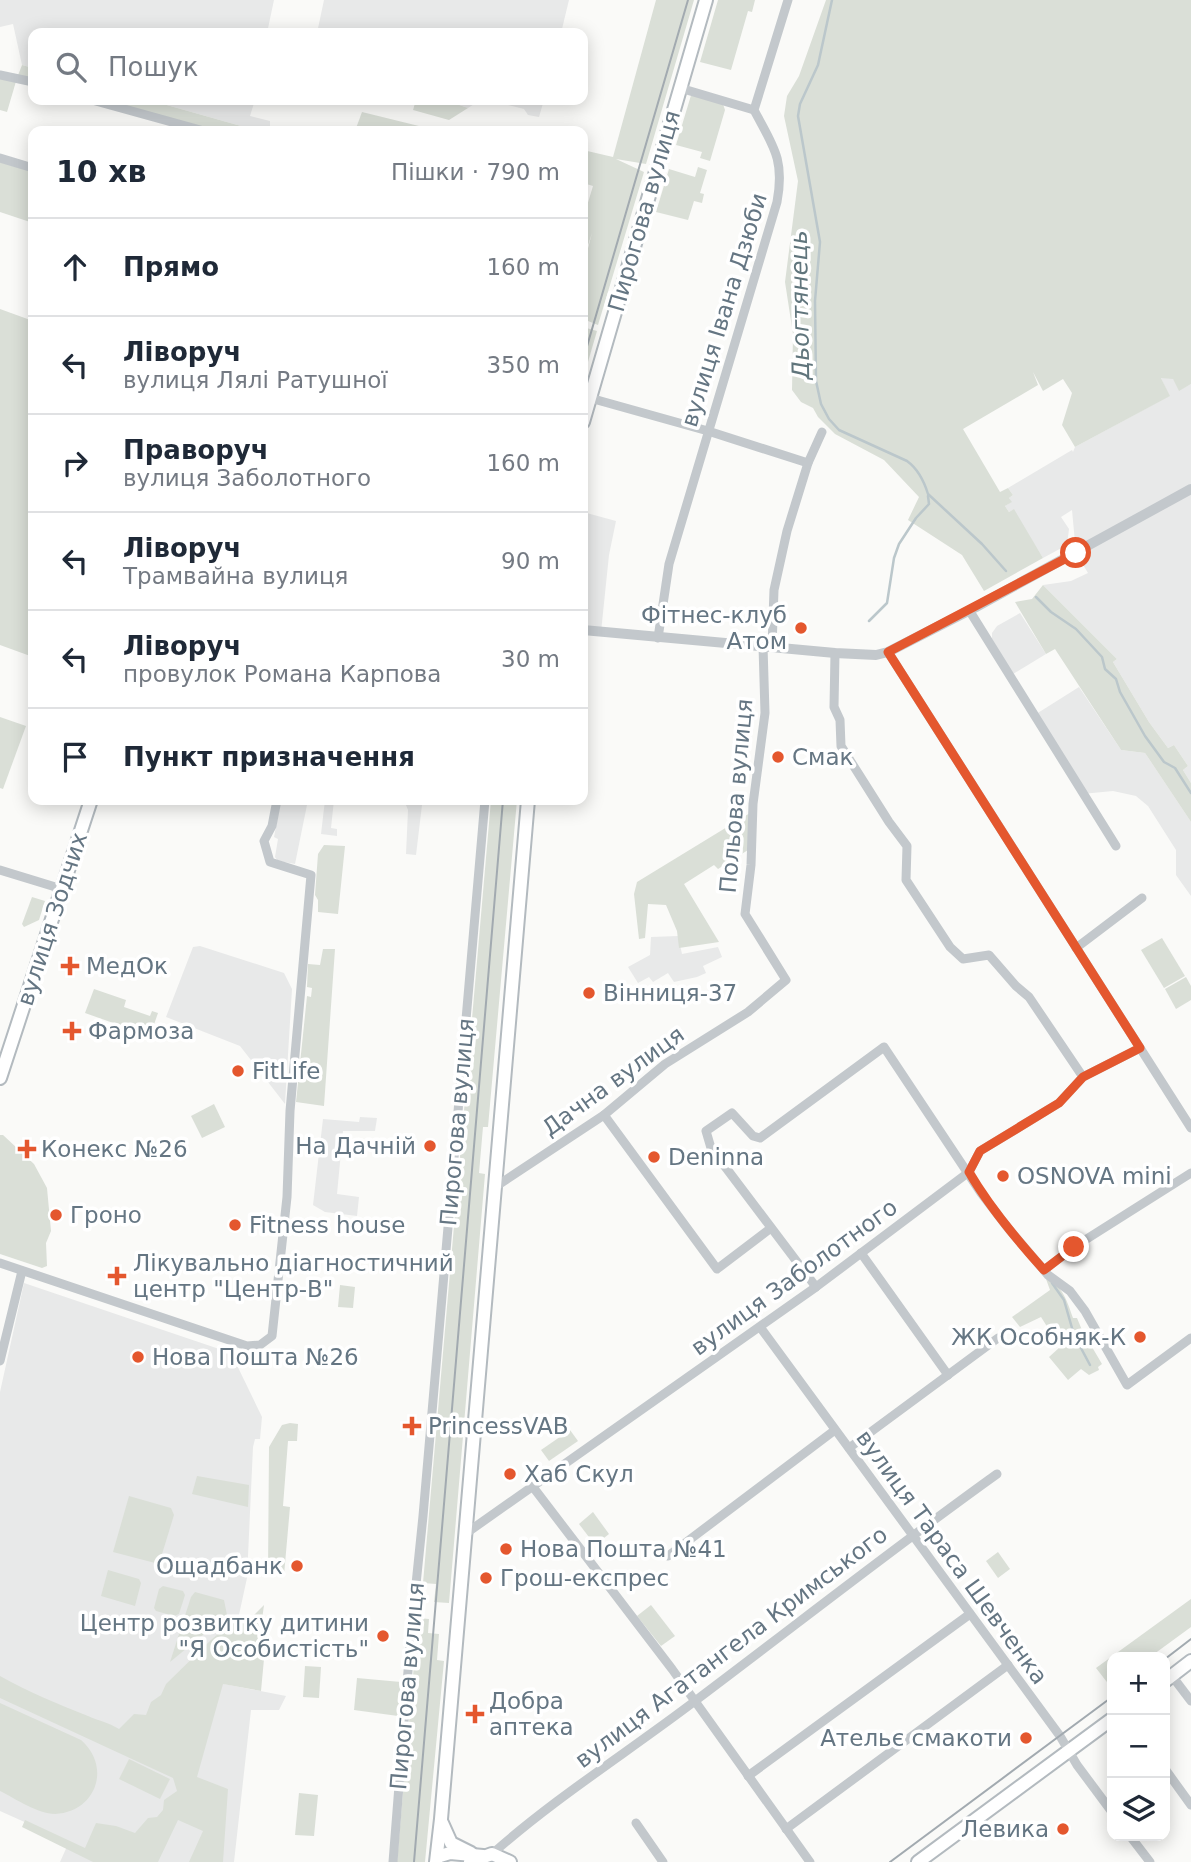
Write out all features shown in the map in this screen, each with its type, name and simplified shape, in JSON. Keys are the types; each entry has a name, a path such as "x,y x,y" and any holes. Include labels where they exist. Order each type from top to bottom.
{"main road":[{"name":"Пирогова вулиця","path":"588,405 706,0"},
{"name":"вулиця Зодчих","path":"0,1078 89,805"},
{"name":"Пирогова вулиця","path":"436,1861 528,805"},
{"path":"1170,1677 1191,1661"},
{"path":"918,1862 1107,1723"},
{"path":"441,1819 451,1843 476,1858"},
{"path":"436,1861 443,1853 510,1862"}],"street":[{"path":"680,88 754,110 788,0"},
{"path":"0,75 28,81"},
{"path":"110,105 186,126"},
{"name":"вулиця Івана Дзюби","path":"657,638 669,564 766,241 781,182 777,155 754,110"},
{"path":"0,158 28,166"},
{"path":"590,398 808,463"},
{"name":"Польова вулиця","path":"786,980 745,914 774,590 808,463 822,432"},
{"path":"588,631 876,655 888,652 969,610 1191,489"},
{"path":"969,610 1116,846"},
{"path":"888,652 1191,1128"},
{"path":"835,653 834,707 839,720 841,746 907,846 906,880 950,947 963,959 989,955 1029,997 1083,1077"},
{"path":"0,1263 247,1346 260,1345 272,1336 287,1197 290,1111 311,875 270,862 264,841 272,826 276,805"},
{"name":"Пирогова вулиця","path":"393,1862 485,805"},
{"path":"0,870 62,889"},
{"path":"1076,948 1142,898"},
{"name":"Дачна вулиця","path":"495,1187 604,1115 664,1064 748,1012 786,980"},
{"path":"816,1287 711,1148 706,1131 733,1112 753,1136 760,1138 884,1048 1007,1228 1044,1270 1070,1291 1086,1311 1127,1385 1191,1338"},
{"name":"вулиця Заболотного","path":"465,1534 816,1287 969,1172 980,1151 1059,1103 1083,1077 1140,1048"},
{"path":"604,1115 717,1269 771,1228"},
{"path":"1044,1270 1074,1247 1191,1173"},
{"path":"861,1253 948,1375"},
{"path":"0,1361 22,1271"},
{"name":"вулиця Тараса Шевченка","path":"760,1327 1107,1805"},
{"path":"849,1448 998,1339"},
{"path":"668,1556 835,1430"},
{"name":"вулиця Агатангела Кримського","path":"476,1858 695,1701 997,1474"},
{"path":"533,1487 695,1701 810,1862"},
{"path":"748,1776 970,1614"},
{"path":"786,1829 1008,1665"},
{"path":"1170,1680 1191,1701"},
{"path":"1170,1776 1191,1805"},
{"path":"636,1823 663,1862"},
{"path":"1134,1841 1150,1862"}],"shaded area":[{"path":"0,0 274,0 268,28 28,28 28,67 22,65 13,24 0,27"},
{"path":"324,0 569,0 562,28 318,28"},
{"path":"656,0 694,0 646,164 616,159 644,172 598,325 588,321 588,248 592,233 588,245 588,202 593,186 588,184 588,151 613,157"},
{"path":"718,0 755,0 752,12 748,11 731,70 700,62"},
{"path":"826,0 1191,0 1191,384 1179,391 1173,379 1161,378 1170,396 1075,447 1062,425 1072,393 1063,379 1043,391 1033,372 1038,385 963,429 1000,492 1008,488 1013,495 1009,498 1012,502 1005,506 1009,512 1014,509 1043,558 984,591 962,555 908,520 919,497 884,460 835,434 813,408 801,402 792,390 793,334 785,282 798,181 784,116 787,96 799,76"},
{"path":"22,65 28,67 28,81 17,78"},
{"path":"0,75 17,78 7,112 0,110"},
{"path":"692,92 722,101 725,110 710,161 700,158 702,152 676,145"},
{"path":"110,105 167,105 241,126 186,126"},
{"path":"167,105 253,105 250,116 270,121 270,126 241,126"},
{"path":"414,105 459,105 468,108 449,120 413,110"},
{"path":"508,105 543,105 539,117 528,115 524,109"},
{"path":"362,112 419,126 357,126"},
{"path":"0,162 28,170 28,221 0,212"},
{"path":"698,167 707,170 700,193 704,194 702,203 694,201 688,220 656,212 669,169 695,177"},
{"path":"0,309 28,319 28,655 0,645"},
{"path":"588,328 597,331 588,362"},
{"path":"1161,378 1173,378 1179,390 1191,384 1191,783 1183,770 1188,766 1174,745 1168,748 1149,722 1113,662 1117,659 1043,585 1071,581 1088,573 1076,553 1072,510 1061,517 1069,529 1067,545 1043,558 1013,510 1009,512 1005,506 1011,502 1009,498 1013,495 1008,488 1072,450 1073,452 1075,447 1169,396"},
{"path":"588,513 616,521 609,555 601,632 588,631"},
{"path":"1043,585 1117,659 1113,662 1149,722 1168,748 1174,745 1188,766 1183,770 1191,783 1191,822 1145,753 1121,750 1055,649 1046,654 1015,602 1032,599"},
{"path":"1020,613 1046,654 1013,674 992,639 992,633 997,626"},
{"path":"1079,687 1121,750 1145,753 1191,822 1191,896 1176,875 1176,850 1148,806 1136,796 1113,791 1082,794 1033,716"},
{"path":"0,717 26,726 3,789 0,788"},
{"path":"280,805 307,805 295,864 278,861 275,857 278,839 274,837"},
{"path":"324,805 333,805 331,828 337,829 337,836 321,834"},
{"path":"406,805 422,805 416,855 406,854"},
{"path":"491,805 517,805 488,1127 483,1127 479,1173 485,1174 449,1603 434,1602 436,1584 423,1583"},
{"path":"750,813 748,850 718,869 714,865 684,884 719,942 679,948 677,931 666,905 648,904 645,938 639,939 634,894 637,882"},
{"path":"324,845 345,846 338,914 318,912 315,895 318,854"},
{"path":"32,897 45,901 39,920 24,927 22,924"},
{"path":"678,936 682,954 718,947 722,957 703,966 706,973 697,977 674,982 668,973 653,982 649,977 638,983 628,967 650,955 651,937"},
{"path":"1162,938 1185,976 1164,988 1141,950"},
{"path":"200,946 284,973 292,989 285,1104 240,1046 166,1017 193,947"},
{"path":"323,949 335,949 324,1106 296,1102 307,996 311,997 312,988 307,987 308,964 320,965"},
{"path":"1186,977 1191,986 1191,1000 1176,1009 1165,989"},
{"path":"94,989 126,1000 124,1007 150,1016 152,1011 158,1013 150,1036 85,1013"},
{"path":"214,1104 225,1127 202,1138 191,1116"},
{"path":"360,1117 377,1118 375,1131 343,1131 337,1194 359,1197 357,1216 325,1212 313,1205 323,1119 359,1122"},
{"path":"0,1135 34,1164 47,1188 51,1231 46,1243 47,1266 42,1268 0,1254"},
{"path":"1046,1279 1052,1281 1064,1295 1073,1318 1077,1318 1089,1347 1092,1347 1102,1364 1098,1367 1099,1370 1089,1375 1081,1369 1068,1380 1049,1357 1060,1347 1041,1317 1020,1327 1012,1317 1050,1290"},
{"path":"24,1283 231,1353 262,1417 260,1439 255,1439 253,1447 247,1578 224,1684 286,1696 279,1710 251,1710 234,1862 60,1862 69,1842 0,1811 0,1392"},
{"path":"340,1285 355,1287 353,1308 338,1307"},
{"path":"298,1424 297,1441 288,1441 283,1506 290,1507 284,1575 268,1573 269,1447 282,1425"},
{"path":"570,1430 578,1441 549,1461 541,1450"},
{"path":"197,1476 249,1485 248,1507 192,1494"},
{"path":"129,1496 171,1508 174,1515 159,1564 113,1552"},
{"path":"593,1512 609,1534 595,1545 579,1524"},
{"path":"998,1552 1010,1569 998,1578 986,1561"},
{"path":"108,1570 139,1579 141,1583 135,1606 101,1596"},
{"path":"163,1586 183,1591 185,1595 179,1614 174,1616 154,1608 159,1589"},
{"path":"195,1592 224,1600 227,1615 170,1662 191,1597"},
{"path":"1191,1599 1191,1627 1157,1652 1118,1652"},
{"path":"264,1605 262,1620 267,1627 261,1691 223,1684 197,1777 228,1789 223,1862 189,1862 203,1831 178,1820 158,1862 93,1862 22,1827 25,1820 85,1848 96,1823 135,1833 148,1818 157,1817 163,1810 164,1800 177,1791 173,1778 0,1698 0,1676 119,1729 134,1714 146,1715 151,1702 161,1695 166,1684 232,1622 249,1620"},
{"path":"651,1605 675,1636 661,1646 637,1616"},
{"path":"418,1618 429,1619 428,1633 439,1634 437,1660 444,1661 425,1862 397,1862"},
{"path":"1107,1660 1107,1682 1096,1668"},
{"path":"305,1666 321,1667 319,1698 303,1697"},
{"path":"357,1678 401,1682 398,1716 354,1710"},
{"path":"0,1703 81,1740 90,1751 96,1763 97,1775 95,1786 81,1805 69,1811 48,1813 34,1809 0,1791"},
{"path":"129,1759 170,1779 160,1799 119,1779"},
{"path":"299,1793 318,1795 314,1836 295,1835"}],"waterway":[{"name":"Дьогтянець","path":"832,0 818,65 800,104 798,116 820,242 815,301 816,381 821,404 839,430 911,464 925,484 928,494 982,544 1006,571"},
{"path":"869,621 887,603 894,558 899,544 929,504 928,496"},
{"name":"Дьогтянець","path":"1036,597 1051,612 1076,629 1102,657 1105,669 1116,679 1120,692 1145,736 1164,762 1175,768 1191,793"},
{"path":"1052,1283 1064,1300 1074,1335 1090,1365"}],"tram line":[{"path":"588,343 688,0"},
{"path":"414,1862 503,805"},
{"path":"1170,1655 1191,1639"},
{"path":"890,1862 1107,1701"}],"place":[{"name":"Фітнес-клуб Атом","path":"801,628"},
{"name":"Смак","path":"778,757"},
{"name":"МедОк","path":"70,966"},
{"name":"Вінниця-37","path":"589,993"},
{"name":"Фармоза","path":"72,1031"},
{"name":"FitLife","path":"238,1071"},
{"name":"На Дачній","path":"430,1146"},
{"name":"Конекс №26","path":"27,1149"},
{"name":"Deninna","path":"654,1157"},
{"name":"OSNOVA mini","path":"1003,1176"},
{"name":"Гроно","path":"56,1215"},
{"name":"Fitness house","path":"235,1225"},
{"name":"Лікувально діагностичний центр \"Центр-В\"","path":"117,1276"},
{"name":"ЖК Особняк-К","path":"1140,1337"},
{"name":"Нова Пошта №26","path":"138,1357"},
{"name":"PrincessVAB","path":"412,1426"},
{"name":"Хаб Скул","path":"510,1474"},
{"name":"Нова Пошта №41","path":"506,1549"},
{"name":"Ощадбанк","path":"297,1566"},
{"name":"Грош-експрес","path":"486,1578"},
{"name":"Центр розвитку дитини \"Я Особистість\"","path":"383,1636"},
{"name":"Добра аптека","path":"475,1714"},
{"name":"Ательє смакоти","path":"1026,1738"},
{"name":"Левика","path":"1063,1829"}],"route":[{"path":"1074,1247 1044,1270 1007,1228 969,1172 980,1151 1059,1103 1083,1077 1140,1048 888,652 1076,553"}]}
